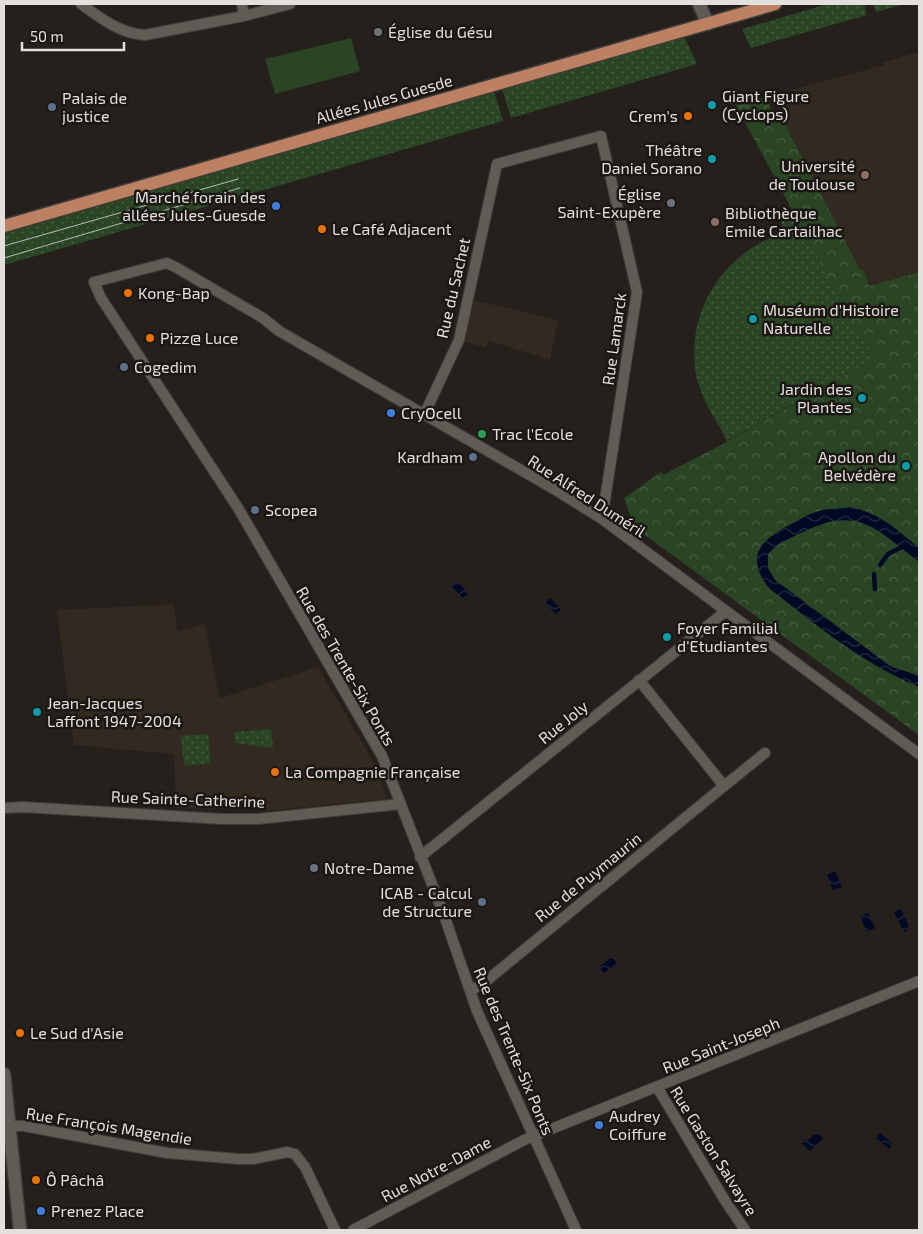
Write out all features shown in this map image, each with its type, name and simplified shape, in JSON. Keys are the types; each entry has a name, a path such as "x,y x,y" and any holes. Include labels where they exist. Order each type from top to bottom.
{"main road":[{"path":"698,4 708,24"},
{"name":"Allées Jules Guesde","path":"4,226 775,4"},
{"path":"4,1074 20,1230"}],"street":[{"path":"81,4 119,29 133,35 145,35 244,16 290,4"},
{"path":"242,4 244,16"},
{"name":"Rue Lamarck","path":"497,164 601,136 637,292 602,519"},
{"name":"Rue du Sachet","path":"424,415 459,340 497,164"},
{"name":"Rue Alfred Duméril","path":"94,282 167,263 263,318 279,331 602,519 919,754"},
{"name":"Rue des Trente-Six Ponts","path":"94,282 101,298 238,508 382,756 470,990 576,1230"},
{"name":"Rue Joly","path":"420,858 726,611"},
{"path":"639,680 724,786"},
{"name":"Rue de Puymaurin","path":"470,990 480,986 765,753"},
{"name":"Rue Sainte-Catherine","path":"4,808 23,807 222,819 258,819 401,804"},
{"name":"Rue Saint-Joseph","path":"534,1136 919,980"},
{"name":"Rue Gaston Salvayre","path":"657,1087 724,1199 746,1230"},
{"name":"Rue François Magendie","path":"10,1126 24,1126 167,1153 246,1159 287,1152 295,1154 305,1167 335,1230"},
{"name":"Rue Notre-Dame","path":"353,1230 534,1136"}],"shaded area":[{"name":"Université de Toulouse","path":"919,52 919,272 869,286 864,271 861,271 857,264 780,117 788,112 782,99 779,99 776,94 884,65 884,62"},
{"path":"473,300 558,320 550,360 488,340 486,348 464,341"},
{"path":"174,604 177,632 205,624 220,698 318,667 377,768 387,799 274,810 176,808 174,754 74,745 57,610"}],"green space":[{"path":"828,4 864,4 867,15 751,48 742,29"},
{"path":"873,4 905,4 876,12"},
{"path":"684,36 697,64 511,118 502,89"},
{"path":"351,38 360,71 275,94 265,59"},
{"path":"494,91 503,121 4,265 4,234"},
{"name":"Jardin des Plantes","path":"765,97 773,113 778,111 857,264 861,271 864,270 869,286 919,272 919,735 634,527 624,498 661,472 663,475 727,442 724,433 729,440 875,358 844,308 736,105"},
{"path":"796,214 844,308 875,358 728,440 713,417 698,384 696,375 695,341 702,309 718,280 729,267 752,248 785,230 781,222"},
{"path":"138,701 138,706 112,708 112,703"},
{"path":"271,729 273,748 235,743 234,732"},
{"path":"208,734 211,763 184,766 181,736"}],"water":[{"path":"851,507 880,518 902,534 919,548 919,562 878,531 865,524 853,521 838,521 822,524 780,544 768,554 768,568 775,580 890,666 919,676 919,687 879,667 824,630 770,589 758,568 759,550 771,536 780,530 813,513"},
{"path":"457,581 468,593 463,598 452,587"},
{"path":"550,598 561,609 556,614 545,603"},
{"path":"835,871 842,887 833,890 827,875"},
{"path":"901,909 908,924 907,931 904,932 894,912"},
{"path":"868,913 875,928 867,932 860,916"},
{"path":"612,957 617,963 604,973 599,967"},
{"path":"817,1132 823,1138 810,1151 802,1143"},
{"path":"880,1133 893,1144 889,1149 876,1138"}],"waterway":[{"path":"880,565 888,554 900,548"},
{"path":"874,574 875,589"}],"tram line":[{"path":"4,246 238,179"},
{"path":"4,258 240,188"}],"place":[{"name":"Église du Gésu","path":"378,32"},
{"name":"Giant Figure (Cyclops)","path":"712,105"},
{"name":"Palais de justice","path":"52,107"},
{"name":"Crem's","path":"688,116"},
{"name":"Théâtre Daniel Sorano","path":"712,159"},
{"name":"Université de Toulouse","path":"865,175"},
{"name":"Église Saint-Exupère","path":"671,203"},
{"name":"Marché forain des allées Jules-Guesde","path":"276,206"},
{"name":"Bibliothèque Emile Cartailhac","path":"715,222"},
{"name":"Le Café Adjacent","path":"322,229"},
{"name":"Kong-Bap","path":"128,293"},
{"name":"Muséum d'Histoire Naturelle","path":"753,319"},
{"name":"Pizz@ Luce","path":"150,338"},
{"name":"Cogedim","path":"124,367"},
{"name":"Jardin des Plantes","path":"862,398"},
{"name":"CryOcell","path":"391,413"},
{"name":"Trac l'Ecole","path":"482,434"},
{"name":"Kardham","path":"473,457"},
{"name":"Apollon du Belvédère","path":"906,466"},
{"name":"Scopea","path":"255,510"},
{"name":"Foyer Familial d'Etudiantes","path":"667,637"},
{"name":"Jean-Jacques Laffont 1947-2004","path":"37,712"},
{"name":"La Compagnie Française","path":"275,772"},
{"name":"Notre-Dame","path":"314,868"},
{"name":"ICAB - Calcul de Structure","path":"482,902"},
{"name":"Le Sud d'Asie","path":"20,1033"},
{"name":"Audrey Coiffure","path":"599,1125"},
{"name":"Ô Pâchâ","path":"36,1180"},
{"name":"Prenez Place","path":"41,1211"}]}
